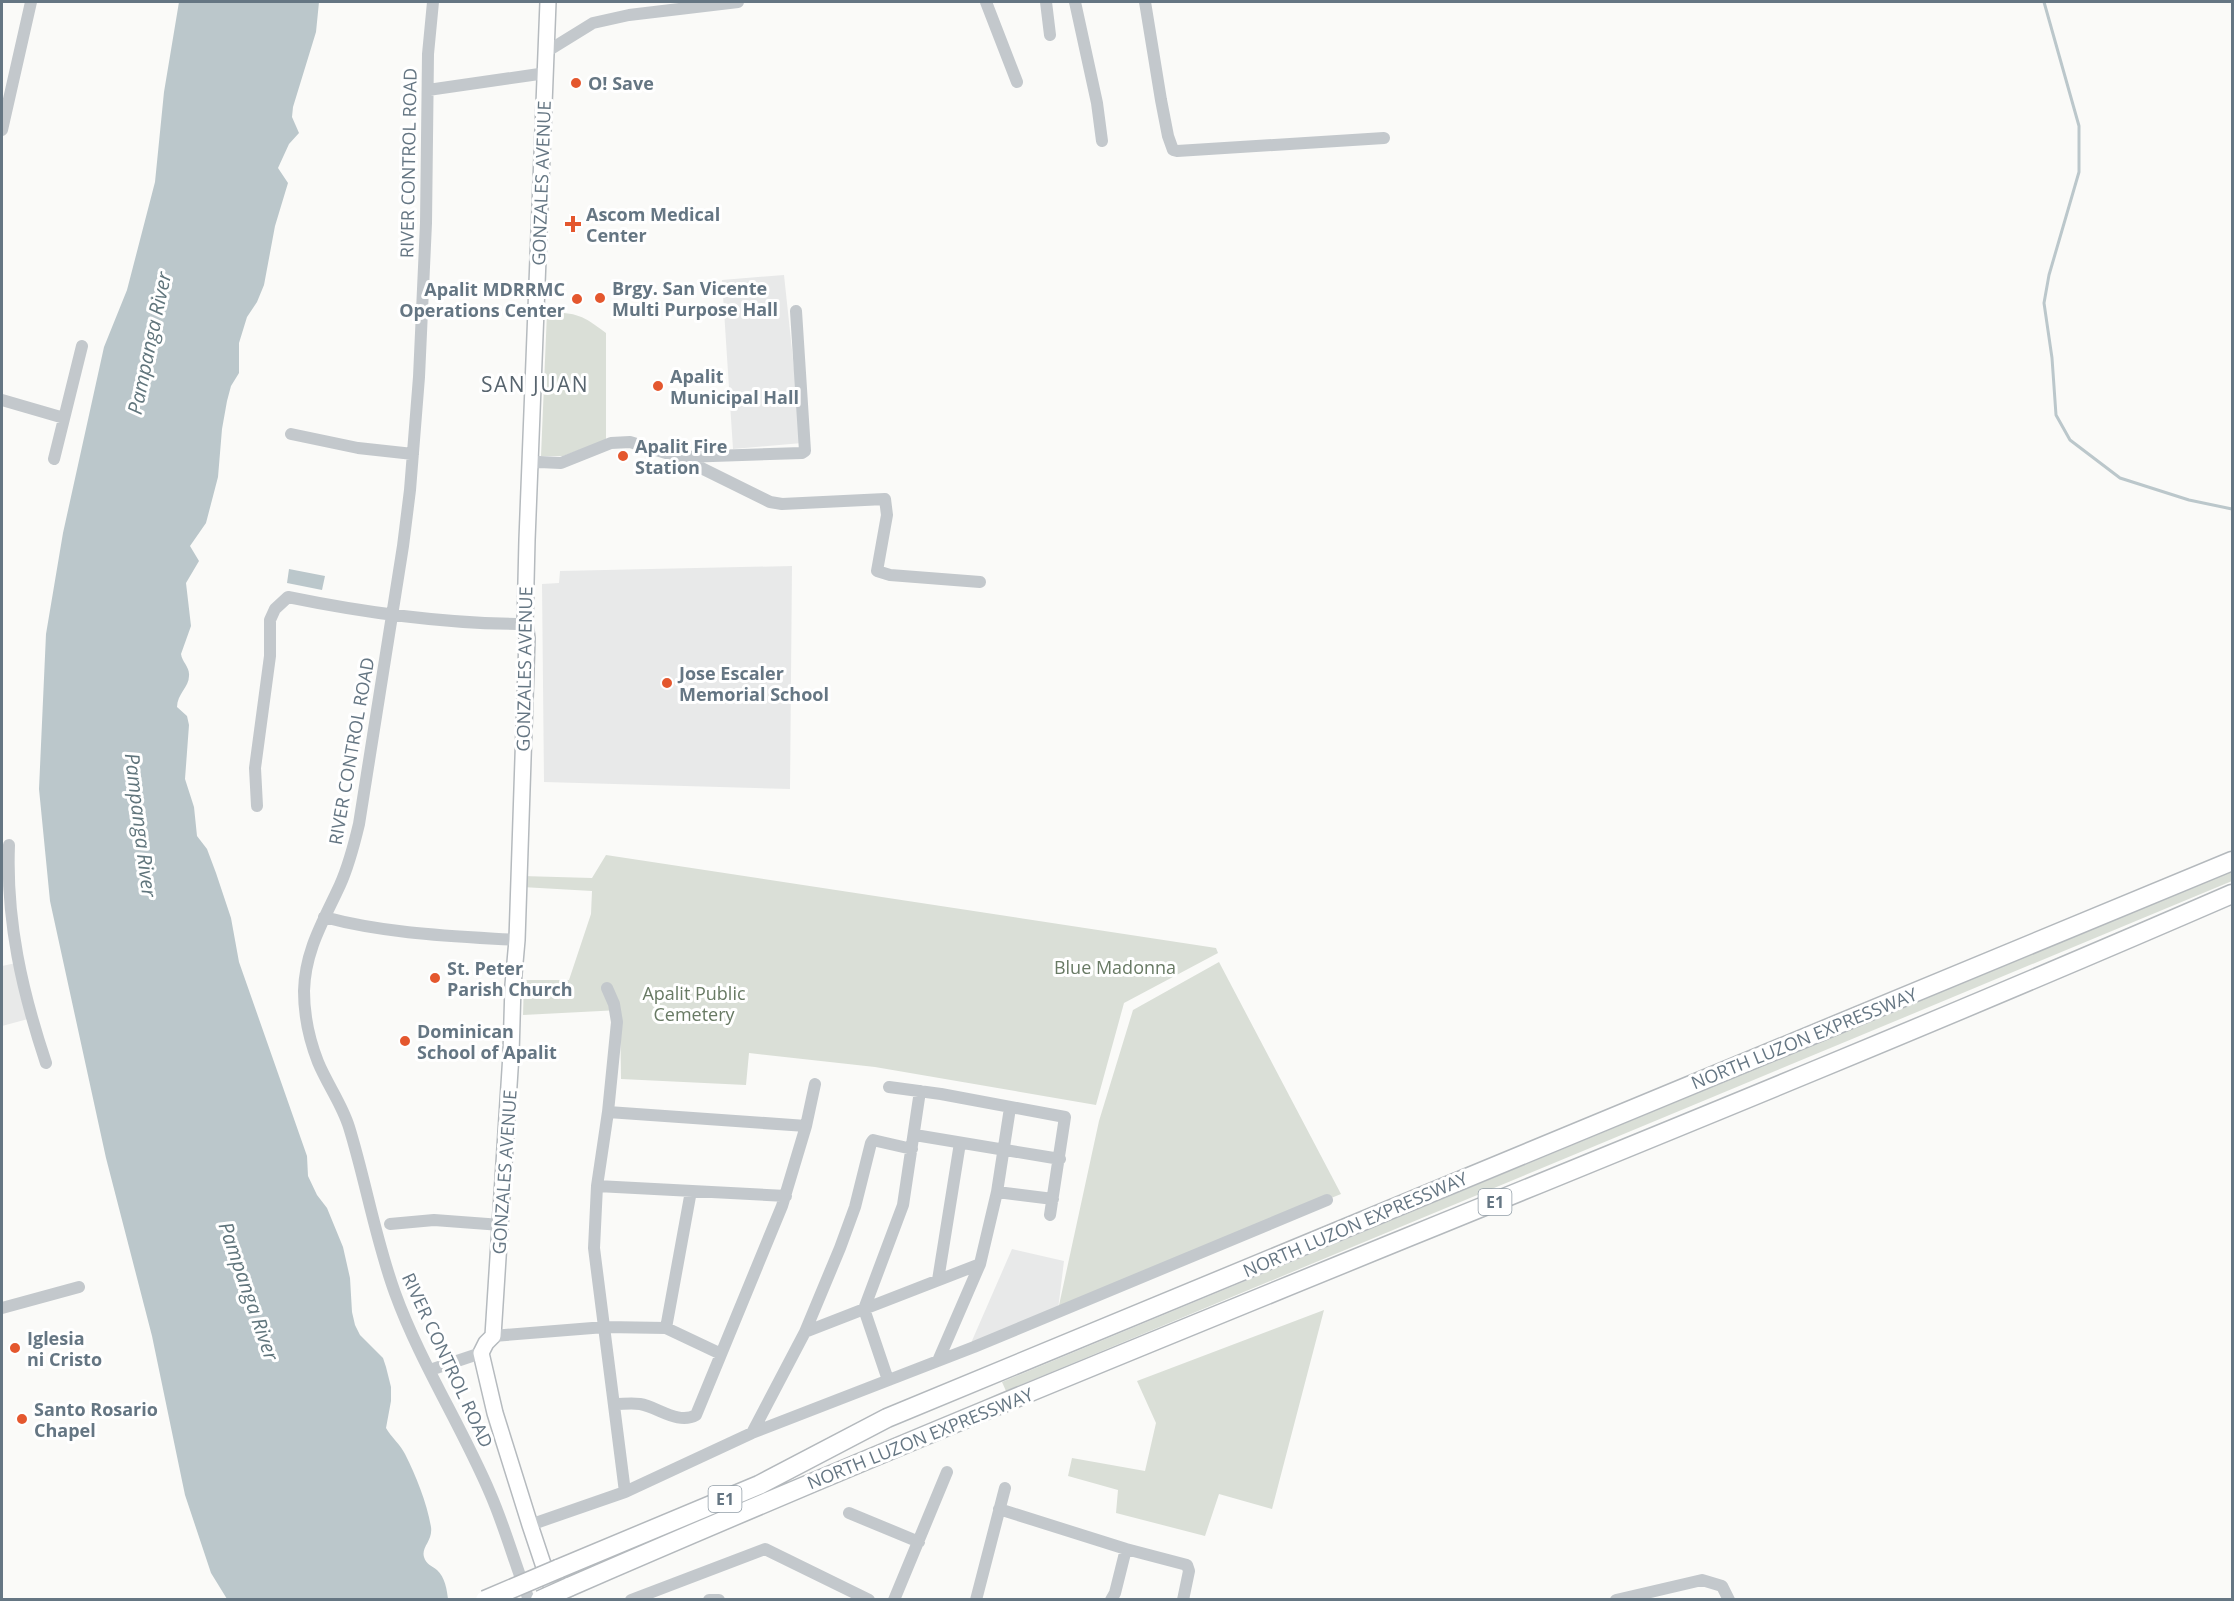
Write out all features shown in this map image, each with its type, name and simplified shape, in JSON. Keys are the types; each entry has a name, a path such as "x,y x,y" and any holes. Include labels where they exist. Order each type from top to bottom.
{"highway":[{"name":"NORTH LUZON EXPRESSWAY","path":"485,1599 759,1485 887,1418 2232,861"},
{"name":"NORTH LUZON EXPRESSWAY","path":"540,1599 564,1593 757,1506 2232,894"}],"main road":[{"name":"GONZALES AVENUE","path":"493,1336 512,1054 513,985 517,940 530,464 548,2"},
{"path":"493,1336 481,1353 495,1413 547,1576 564,1593"}],"street":[{"path":"2,130 31,2"},
{"name":"RIVER CONTROL ROAD","path":"433,2 419,377 403,546 359,824 352,854 341,883 313,941 304,988 310,1037 318,1062 348,1123 377,1237 396,1295 491,1495 529,1599"},
{"path":"546,52 592,23 629,15 738,2"},
{"path":"986,2 1017,81"},
{"path":"1046,2 1050,34"},
{"path":"1075,2 1097,103 1102,141"},
{"path":"1145,2 1167,136 1173,150 1384,138"},
{"path":"428,90 546,73"},
{"path":"679,457 802,453 805,451 796,311"},
{"path":"54,459 82,346"},
{"path":"2,400 64,418"},
{"path":"291,434 358,448 413,454"},
{"path":"530,464 561,463 611,442 630,442 679,457 770,502 782,504 885,499 887,515 877,571 890,575 980,582"},
{"path":"257,806 255,768 270,656 270,620 275,609 288,597 393,615 525,624"},
{"path":"9,845 5,877 11,915 28,1009 46,1063"},
{"path":"324,917 357,926 416,934 517,940"},
{"path":"607,988 614,1004 617,1022 608,1112 597,1186 594,1248 625,1492"},
{"path":"615,1404 639,1404 680,1418 689,1419 696,1415 786,1196 806,1126 815,1084"},
{"path":"889,1087 1065,1118 1050,1215"},
{"path":"888,1380 864,1309 903,1205 920,1091"},
{"path":"938,1360 980,1264 997,1192 1010,1108"},
{"path":"608,1112 806,1126"},
{"path":"915,1135 1060,1159"},
{"path":"752,1433 805,1332 855,1207 871,1143 877,1141 912,1149"},
{"path":"938,1280 960,1143"},
{"path":"597,1186 786,1196"},
{"path":"666,1328 691,1191"},
{"path":"997,1192 1053,1199"},
{"path":"530,1524 625,1492 752,1433 938,1360 1327,1200"},
{"path":"390,1224 434,1220 501,1225"},
{"path":"805,1332 980,1264"},
{"path":"2,1308 79,1287"},
{"path":"493,1336 605,1327 666,1328 721,1354"},
{"path":"430,1370 481,1353"},
{"path":"894,1599 947,1472"},
{"path":"976,1599 1005,1488"},
{"path":"999,1509 1188,1566 1190,1571 1183,1599"},
{"path":"849,1513 919,1542"},
{"path":"631,1599 652,1596 765,1549 869,1599"},
{"path":"1111,1599 1115,1593 1126,1549"},
{"path":"1616,1599 1702,1580 1722,1586 1729,1599"},
{"path":"709,1599 719,1599"}],"shaded area":[{"path":"784,275 802,443 733,449 722,280"},
{"name":"Jose Escaler Memorial School","path":"792,566 790,789 544,782 542,584 559,583 560,571"},
{"path":"16,963 28,1019 2,1026 2,966"},
{"path":"1012,1249 1064,1261 1058,1310 971,1343"}],"green space":[{"path":"547,312 579,316 606,333 606,440 563,456 541,456"},
{"name":"Apalit Public Cemetery","path":"606,855 1216,948 1218,953 1124,1003 1096,1105 875,1067 749,1053 746,1085 621,1079 620,1010 523,1015 524,980 569,980 591,914 592,891 522,887 522,876 592,878"},
{"path":"2232,871 2232,881 1006,1391 1002,1382"},
{"path":"1219,962 1341,1194 1058,1310 1099,1121 1133,1010"},
{"path":"1324,1310 1272,1509 1219,1494 1205,1536 1116,1513 1118,1490 1068,1476 1072,1458 1145,1471 1156,1423 1137,1381"}],"water":[{"name":"Pampanga River","path":"179,2 319,2 316,32 293,107 292,117 299,133 289,144 278,168 288,183 275,226 264,285 247,317 239,343 239,373 231,386 227,401 218,477 206,523 190,546 199,561 186,583 191,626 181,654 189,676 177,707 187,716 189,725 185,779 194,807 197,836 207,849 231,918 239,962 307,1156 308,1176 317,1195 327,1208 343,1247 350,1278 355,1325 360,1335 383,1358 386,1367 391,1387 391,1401 386,1428 405,1454 421,1490 431,1527 424,1557 442,1576 448,1599 227,1599 211,1573 185,1495 152,1336 106,1158 50,901 39,789 46,634 63,533 104,347 127,290 155,182 164,92"},
{"path":"289,569 325,576 322,590 287,583"}],"waterway":[{"path":"2044,2 2079,126 2079,172 2049,275 2044,303 2052,358 2056,415 2070,440 2120,478 2189,500 2232,509"}],"place":[{"name":"O! Save","path":"576,83"},
{"name":"Ascom Medical Center","path":"573,224"},
{"name":"Brgy. San Vicente Multi Purpose Hall","path":"600,298"},
{"name":"Apalit MDRRMC Operations Center","path":"577,299"},
{"name":"Apalit Municipal Hall","path":"658,386"},
{"name":"Apalit Fire Station","path":"623,456"},
{"name":"Jose Escaler Memorial School","path":"667,683"},
{"name":"St. Peter Parish Church","path":"435,978"},
{"name":"Dominican School of Apalit","path":"405,1041"},
{"name":"Iglesia ni Cristo","path":"15,1348"},
{"name":"Santo Rosario Chapel","path":"22,1419"}],"district":[{"name":"SAN JUAN","path":"535,384"}],"park label":[{"name":"Blue Madonna","path":"1115,967"}]}
